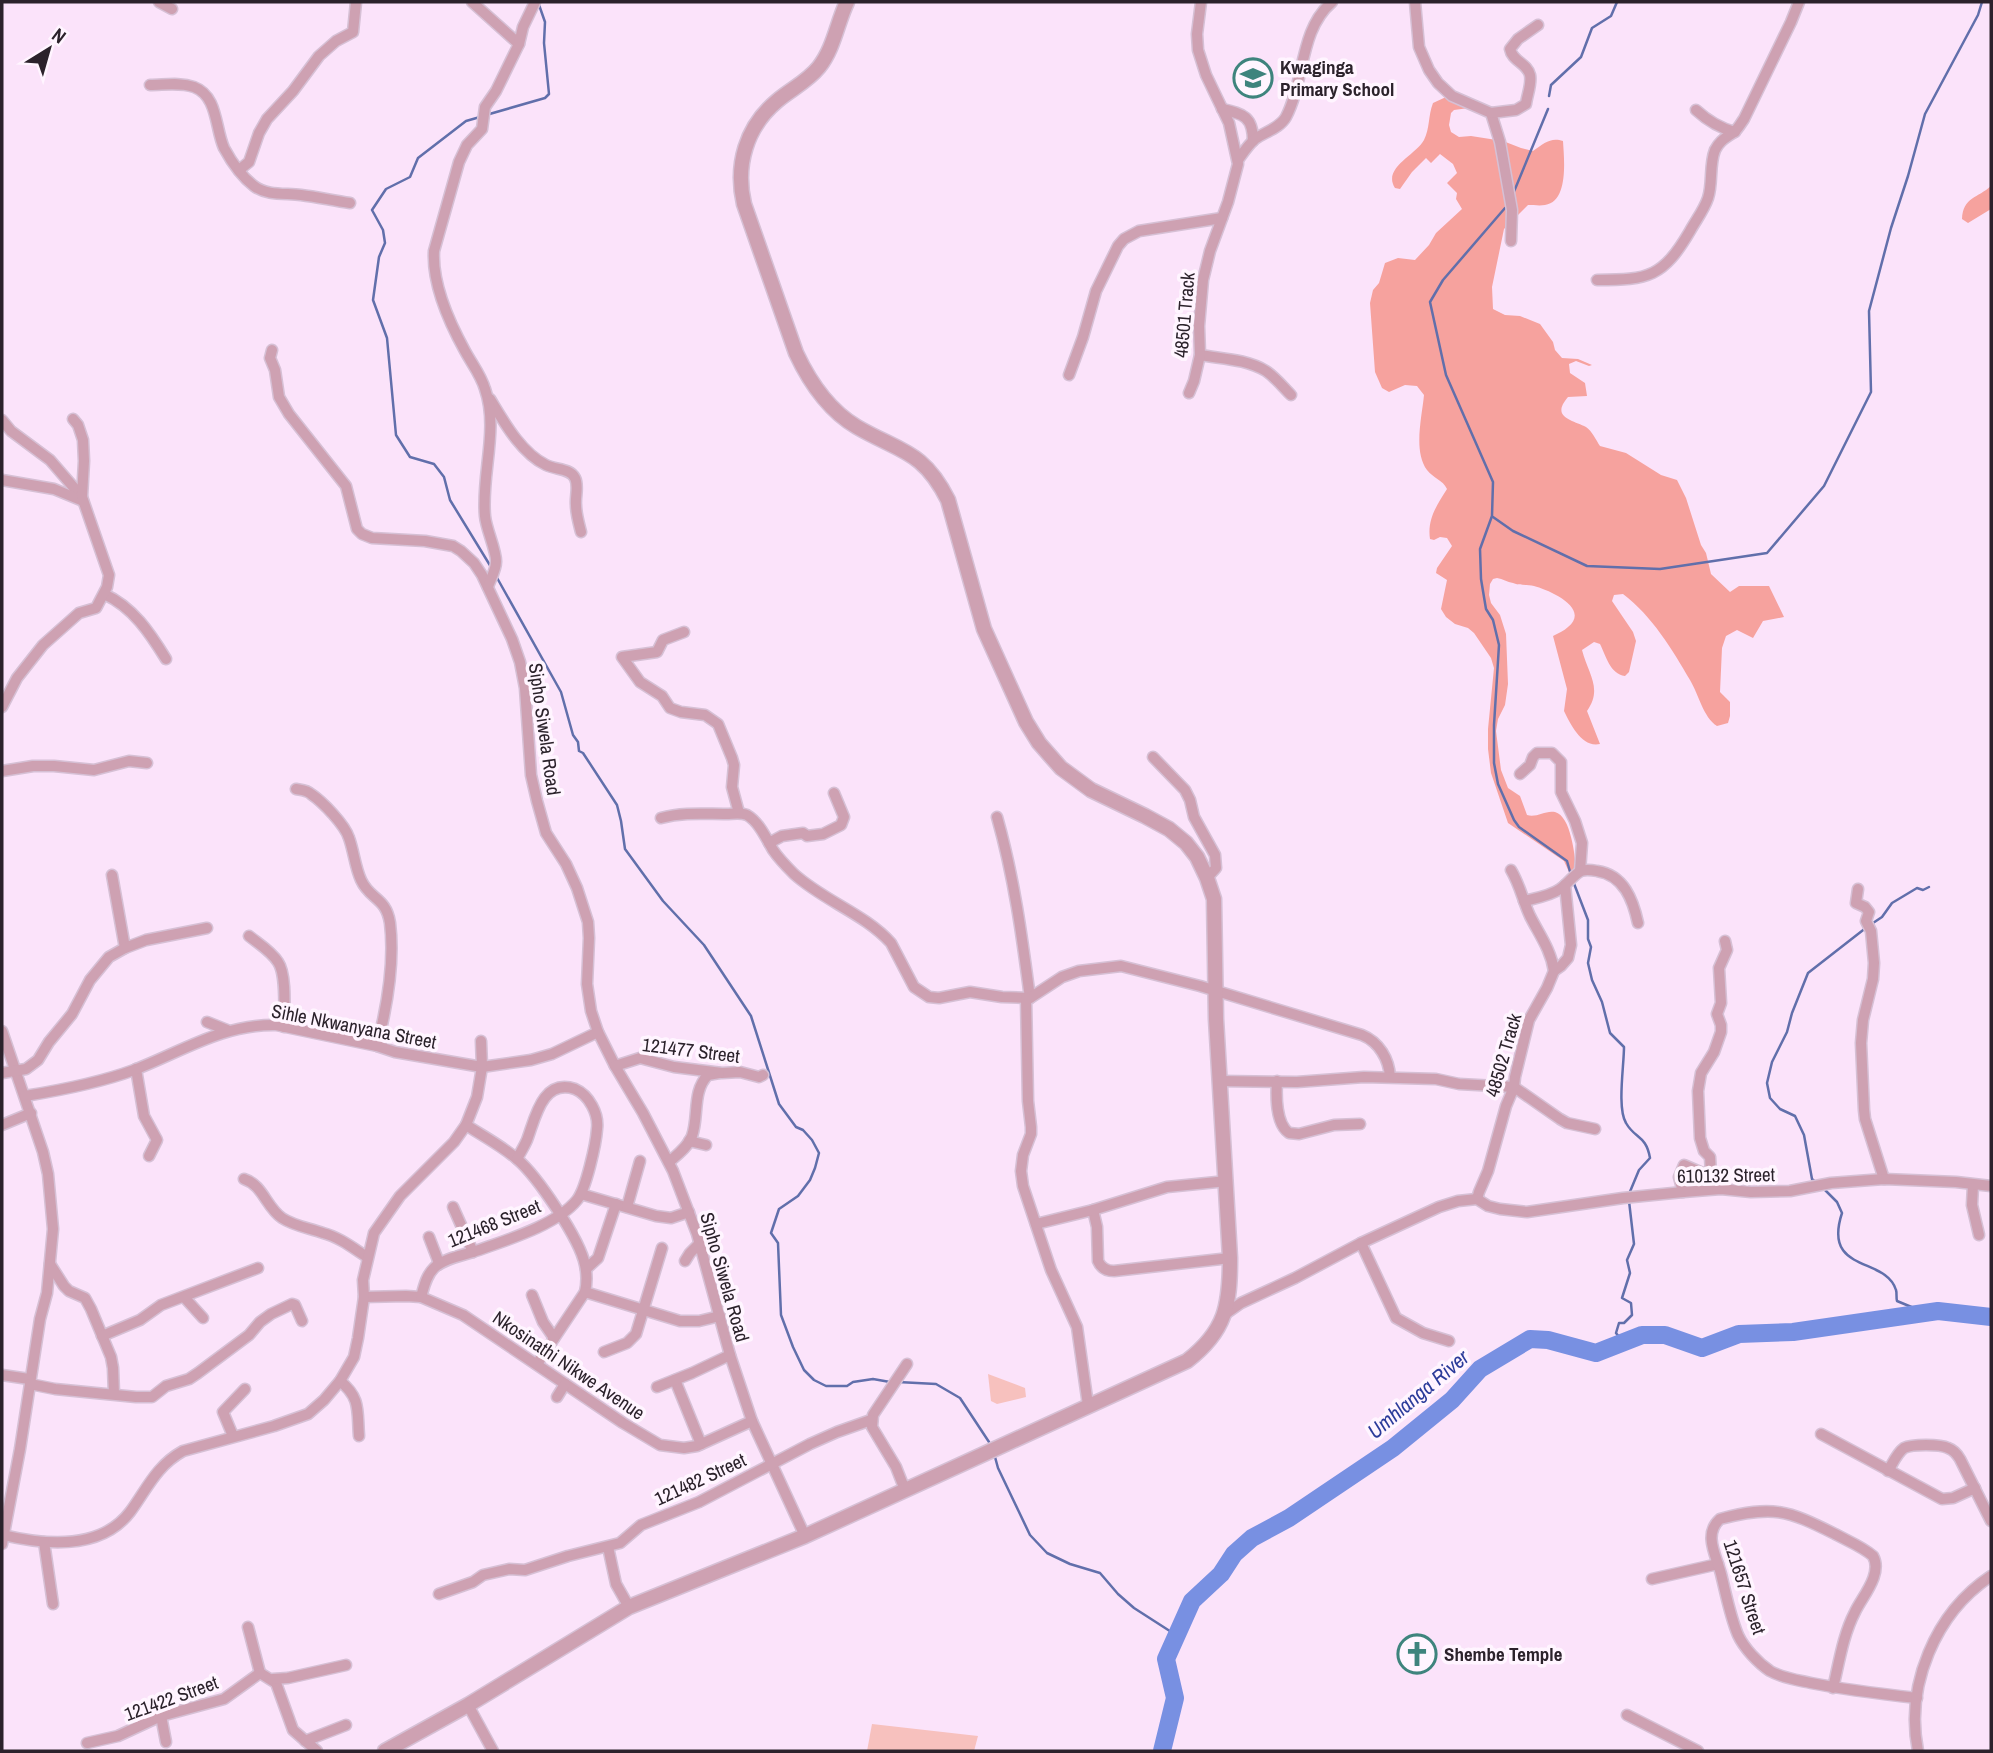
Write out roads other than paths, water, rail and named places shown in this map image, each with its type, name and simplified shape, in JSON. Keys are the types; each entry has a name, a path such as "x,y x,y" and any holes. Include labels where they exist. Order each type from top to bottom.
{"street":[{"path":"159,2 172,9"},
{"path":"239,170 249,162 267,118 293,91 319,56 336,41 353,32 356,2"},
{"path":"472,2 482,7 519,44"},
{"path":"385,1751 468,1705 629,1607 805,1536 1187,1361 1209,1342 1224,1315 1230,1287 1230,1258 1214,900 1207,878 1197,856 1169,829 1091,790 1061,768 1039,743 1026,722 984,629 948,500 941,486 933,474 909,453 856,426 827,403 805,374 744,204 740,178 748,140 761,117 805,82 826,57 847,2"},
{"path":"1201,2 1198,50 1206,75 1229,124 1238,160"},
{"path":"1238,160 1253,141 1286,118 1311,32 1324,9 1332,2"},
{"path":"1415,2 1419,47 1429,70 1446,92 1490,113 1516,110 1527,104 1530,76 1525,67 1511,55 1510,49 1518,39 1538,25"},
{"path":"1597,280 1632,279 1654,273 1662,269 1684,242 1708,197 1715,150 1744,119 1799,2"},
{"path":"534,3 519,44 485,107 482,129 467,145 459,162 437,237 433,261 448,317 507,426 525,448 545,465 569,471 573,475 577,483 576,507 581,532"},
{"path":"150,85 193,86 205,95 215,112 223,146 239,170 256,188 350,203"},
{"path":"1222,109 1240,113 1248,119 1252,126 1253,141"},
{"path":"1696,110 1712,124 1735,131"},
{"path":"1490,113 1500,142 1512,210 1511,241"},
{"name":"48501 Track","path":"1188,393 1195,378 1200,355 1199,326 1203,280 1210,251 1235,180 1238,160"},
{"path":"1069,375 1096,291 1124,239 1139,231 1222,218"},
{"name":"Sipho Siwela Road","path":"272,350 270,358 275,370 279,397 289,414 346,486 357,529 372,538 425,541 453,546 474,563 489,583 520,662 525,688 531,775 546,834 566,864 588,922 587,984 591,1011 615,1066 669,1162 689,1212 752,1422 805,1536"},
{"path":"1200,355 1256,366 1275,378 1291,395"},
{"path":"487,393 490,449 483,492 485,521 497,564 489,583"},
{"path":"74,419 83,440 82,499"},
{"path":"2,420 11,431 50,460 82,499 109,575 107,587 96,608 79,613 55,633 17,678 2,706"},
{"path":"2,480 46,487 82,499"},
{"path":"104,594 135,616 166,659"},
{"path":"684,632 663,640 657,652 622,657 640,682 662,696 670,708 705,715 718,724 734,765 732,787 739,813"},
{"path":"2,680 17,678"},
{"path":"1520,774 1530,765 1537,753 1552,753 1561,762 1561,792 1582,843 1578,873"},
{"path":"1153,757 1185,790 1194,817 1215,855 1216,867 1207,878"},
{"path":"2,771 33,766 94,770 129,761 147,763"},
{"path":"296,789 306,790 311,794 343,827 362,881 388,913 389,980 377,1046"},
{"path":"769,843 782,836 822,834 841,825 844,817 834,793"},
{"path":"661,818 676,814 739,813 748,816 785,865 802,881 887,938 910,981 920,993 929,997 939,998 970,992 1028,998 1062,977 1079,971 1121,966 1216,991 1366,1037 1375,1042 1385,1057 1390,1077"},
{"path":"997,817 1013,881 1028,998 1028,1101 1031,1134 1023,1155 1023,1186 1051,1270 1077,1327 1088,1405"},
{"path":"1511,870 1549,951 1554,971"},
{"path":"1524,901 1552,893 1578,873 1593,870 1609,873 1616,877 1635,906 1638,923"},
{"path":"112,875 125,948"},
{"name":"48502 Track","path":"1475,1199 1488,1171 1514,1087 1529,1020 1554,971 1568,958 1571,945 1565,885"},
{"path":"1858,889 1856,903 1869,912 1866,921 1871,931 1874,963 1861,1043 1865,1119 1884,1179 1991,1186"},
{"path":"2,1073 26,1069 38,1060 72,1014 90,980 109,957 146,940 207,928"},
{"path":"249,936 279,964 284,1027"},
{"path":"1683,1192 1679,1177 1684,1165 1711,1174 1710,1157 1704,1152 1700,1138 1698,1091 1701,1073 1714,1052 1721,1032 1717,1013 1721,1003 1719,968 1727,950 1724,941"},
{"path":"207,1022 227,1030"},
{"name":"Sihle Nkwanyana Street","path":"25,1096 102,1081 227,1030 262,1025 284,1027 395,1052 482,1067 552,1054 598,1032"},
{"path":"2,1031 43,1152 48,1174 53,1229 47,1293 40,1319 20,1449 2,1540 44,1542 79,1541 103,1533 122,1520 149,1482 171,1458 183,1451 308,1414 324,1400 340,1381 354,1357 364,1297 363,1280 374,1233 400,1196 454,1142 466,1125 477,1097 482,1067 481,1041"},
{"name":"121477 Street","path":"615,1066 640,1058 674,1067 722,1073 740,1072 759,1077 762,1075"},
{"path":"136,1069 144,1115 156,1137 149,1156"},
{"path":"669,1162 692,1135 701,1084 708,1075 722,1073"},
{"path":"1220,1081 1297,1082 1390,1077 1514,1087 1560,1119 1595,1129"},
{"path":"1277,1081 1276,1101 1282,1127 1289,1133 1299,1134 1334,1125 1360,1124"},
{"path":"517,1159 540,1104 547,1094 556,1089 574,1089 586,1097 596,1116 598,1127 581,1194 656,1216 671,1218 689,1212"},
{"path":"2,1125 31,1113"},
{"path":"466,1125 517,1159 533,1176 560,1214 583,1256 587,1283 585,1292 537,1364"},
{"path":"689,1141 706,1145"},
{"path":"586,1269 598,1258 640,1161"},
{"name":"610132 Street","path":"1475,1199 1500,1209 1527,1212 1683,1192 1721,1189 1751,1192 1790,1191 1828,1183 1884,1179"},
{"path":"244,1180 258,1187 279,1217 332,1236 367,1257"},
{"path":"1036,1224 1167,1187 1227,1181"},
{"path":"1973,1185 1972,1205 1979,1235"},
{"name":"121468 Street","path":"421,1297 427,1277 439,1263 547,1224 568,1209 581,1194"},
{"path":"1224,1315 1241,1303 1361,1243 1439,1207 1475,1199"},
{"path":"453,1207 473,1252"},
{"path":"1093,1210 1097,1227 1098,1261 1106,1270 1230,1258"},
{"path":"429,1237 439,1263"},
{"path":"1361,1243 1396,1318 1423,1333 1449,1341"},
{"path":"685,1261 699,1244"},
{"path":"604,1352 621,1346 632,1338 638,1329 662,1248"},
{"path":"50,1264 69,1291 85,1298 113,1368 114,1394"},
{"path":"102,1336 126,1328 161,1305 258,1268"},
{"path":"585,1292 680,1321 699,1321 720,1316"},
{"path":"532,1295 543,1322 554,1338"},
{"path":"184,1297 203,1318"},
{"name":"Nkosinathi Nikwe Avenue","path":"364,1297 421,1297 463,1315 645,1438 660,1445 684,1448 701,1444 752,1422"},
{"path":"2,1375 55,1389 152,1397 166,1386 189,1379 249,1335 260,1322 292,1304 302,1321"},
{"path":"219,1340 227,1351"},
{"path":"657,1387 730,1355"},
{"path":"905,1490 896,1467 872,1427 871,1420 907,1364"},
{"path":"676,1380 701,1444"},
{"path":"340,1381 354,1394 359,1436"},
{"path":"557,1396 565,1384"},
{"path":"233,1436 223,1412 245,1389"},
{"name":"121482 Street","path":"608,1547 620,1543 642,1525 699,1502 772,1462 837,1432 871,1420"},
{"path":"1821,1434 1942,1499 1953,1498 1975,1488"},
{"path":"1888,1471 1906,1447 1943,1446 1957,1455 1991,1521"},
{"name":"121657 Street","path":"1833,1688 1853,1615 1875,1575 1877,1562 1870,1553 1793,1515 1770,1510 1720,1519 1715,1523 1710,1536 1738,1636 1748,1651 1777,1674 1833,1688 1917,1698"},
{"path":"44,1542 53,1604"},
{"path":"439,1594 483,1575 509,1569 525,1570 608,1547 616,1584 629,1607"},
{"path":"1652,1579 1718,1564"},
{"path":"1918,1751 1915,1728 1923,1668 1938,1635 1958,1606 1991,1576"},
{"path":"248,1627 260,1672 280,1688 293,1730 317,1751"},
{"path":"272,1679 346,1665"},
{"name":"121422 Street","path":"87,1744 118,1736 161,1716 225,1699 260,1672"},
{"path":"468,1705 493,1751"},
{"path":"1627,1715 1698,1751"},
{"path":"161,1716 166,1742"},
{"path":"305,1741 346,1725"}],"waterway":[{"path":"486,115 545,98 549,94 544,43 545,22 538,2"},
{"path":"1549,96 1551,85 1581,57 1592,28 1611,16 1617,2"},
{"path":"1493,517 1513,531 1587,566 1660,569 1767,553 1824,486 1871,392 1869,311 1891,228 1925,114 1978,15 1982,2"},
{"path":"1513,194 1548,109"},
{"path":"480,117 466,121 418,158 410,177 386,189 372,210 383,230 385,243 379,257 373,300 387,338 396,435 410,457 434,464 444,477 450,500 491,567"},
{"path":"1505,208 1443,280 1430,302 1446,375 1493,482 1492,516 1480,549 1486,609 1493,620 1499,645 1494,725 1494,763 1498,784 1519,827 1567,861 1571,875"},
{"path":"496,576 561,692 579,751 583,753 617,805 625,849 663,901 704,945 751,1016 779,1104 796,1127 812,1140 819,1153 810,1180 798,1196 779,1209 771,1233 778,1243 781,1315 804,1370 814,1380 826,1386 847,1386 853,1382 873,1379 890,1382"},
{"path":"1573,881 1588,920 1591,947 1588,963 1592,980 1602,1002 1610,1033 1624,1047 1621,1097 1623,1116 1629,1128 1646,1145 1650,1158 1639,1170 1629,1194"},
{"path":"1873,923 1882,917 1892,903 1917,888 1923,890 1929,887"},
{"path":"1817,1183 1812,1179 1804,1135 1795,1116 1780,1109 1770,1098 1767,1083 1772,1062 1787,1032 1808,973 1867,927"},
{"path":"1822,1187 1837,1202 1842,1213 1838,1232 1841,1246 1848,1255 1890,1279 1896,1290 1897,1301 1926,1313"},
{"path":"1623,1342 1616,1333 1619,1323 1624,1323 1632,1315 1631,1303 1622,1298 1630,1273 1627,1260 1634,1244 1629,1201"},
{"name":"Umhlanga River","path":"1162,1751 1175,1698 1166,1659 1192,1601 1221,1574 1234,1554 1252,1538 1289,1518 1393,1448 1452,1400 1480,1369 1530,1339 1548,1340 1596,1353 1642,1335 1665,1335 1702,1348 1739,1334 1793,1332 1938,1311 1991,1317"},
{"path":"898,1382 936,1384 960,1398 989,1442"},
{"path":"995,1457 1030,1535 1047,1553 1070,1564 1100,1573 1134,1608 1176,1635"}],"place":[{"name":"Kwaginga Primary School","path":"1253,78"},
{"name":"Shembe Temple","path":"1417,1654"}]}
